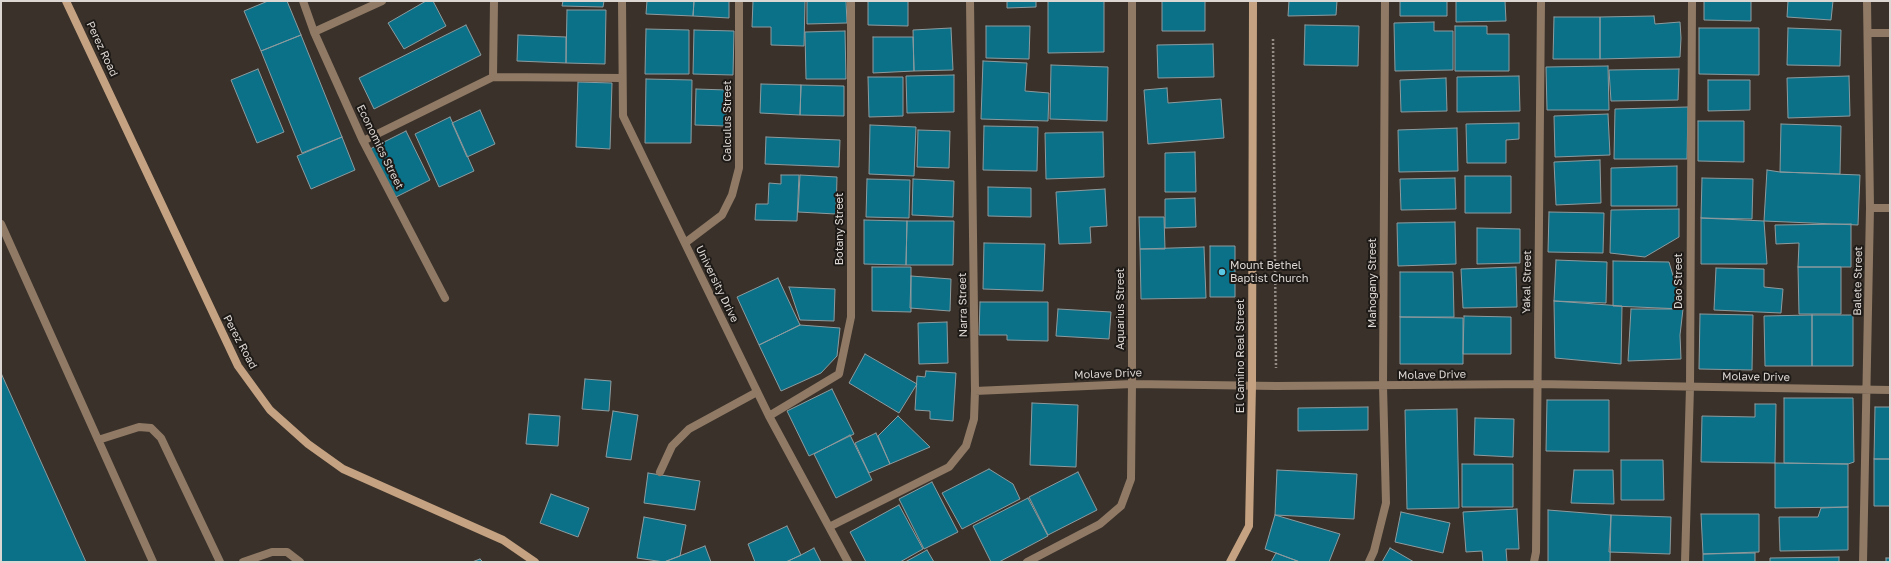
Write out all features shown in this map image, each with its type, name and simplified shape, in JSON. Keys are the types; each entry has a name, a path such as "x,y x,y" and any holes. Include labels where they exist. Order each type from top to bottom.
{"street":[{"name":"Perez Road","path":"66,1 238,366 270,410 308,444 343,469 503,540 535,562"},
{"name":"Economics Street","path":"303,1 314,32 363,141 444,298"},
{"path":"314,32 382,1"},
{"path":"493,77 494,1"},
{"name":"University Drive","path":"622,1 623,116 769,416 848,562"},
{"name":"Calculus Street","path":"685,242 722,214 732,195 739,168 739,1"},
{"name":"Botany Street","path":"769,416 839,374 851,317 852,1"},
{"name":"Narra Street","path":"829,527 949,467 966,446 974,419 975,391 970,1"},
{"name":"Aquarius Street","path":"1027,562 1100,524 1121,506 1131,480 1132,1"},
{"name":"El Camino Real Street","path":"1230,562 1250,526 1253,1"},
{"name":"Mahogany Street","path":"1369,562 1374,551 1386,503 1384,386 1385,1"},
{"name":"Yakal Street","path":"1534,562 1536,552 1541,1"},
{"name":"Dao Street","path":"1685,562 1690,387 1692,1"},
{"name":"Balete Street","path":"1864,562 1870,208 1867,1"},
{"path":"1868,33 1890,33"},
{"path":"363,141 493,77 622,78"},
{"path":"1870,208 1890,208"},
{"path":"1,224 153,562"},
{"name":"Molave Drive","path":"975,391 1132,384 1252,386 1537,384 1890,390"},
{"path":"660,472 672,446 689,428 757,392"},
{"path":"98,440 139,427 151,428 161,438 220,562"},
{"path":"243,562 272,552 287,552 300,562"}],"path":[{"path":"1273,32 1276,386"}],"building":[{"path":"268,1 287,1 301,35 261,51 244,11"},
{"path":"426,1 433,1 446,26 404,49 388,23"},
{"path":"563,1 604,1 603,7 562,6"},
{"path":"647,1 694,1 693,16 646,14"},
{"path":"694,1 729,1 729,18 693,16"},
{"path":"753,1 805,1 804,46 771,45 771,27 752,27"},
{"path":"807,1 846,1 847,23 807,24"},
{"path":"868,1 908,1 908,26 868,25"},
{"path":"1007,1 1036,1 1036,7 1007,8"},
{"path":"1048,1 1104,1 1104,52 1048,53"},
{"path":"1162,1 1205,1 1205,31 1162,31"},
{"path":"1289,1 1337,1 1336,15 1288,16"},
{"path":"1400,1 1447,1 1447,16 1400,16"},
{"path":"1456,1 1505,1 1506,21 1456,22"},
{"path":"1704,1 1751,1 1751,21 1704,20"},
{"path":"1788,1 1833,1 1831,20 1787,17"},
{"path":"567,10 606,10 605,64 566,63"},
{"path":"1654,16 1655,24 1680,22 1680,57 1600,59 1600,17"},
{"path":"1554,17 1600,17 1600,59 1553,59"},
{"path":"1434,22 1434,31 1453,31 1453,70 1395,71 1394,23"},
{"path":"466,25 481,55 374,109 359,78"},
{"path":"1305,25 1359,26 1358,66 1304,65"},
{"path":"986,26 1030,26 1029,59 986,58"},
{"path":"1455,26 1487,26 1487,34 1509,34 1509,71 1455,71"},
{"path":"951,28 953,70 914,71 913,30"},
{"path":"1699,28 1759,28 1759,75 1699,74"},
{"path":"1788,28 1841,30 1840,66 1787,65"},
{"path":"646,29 689,30 689,74 645,74"},
{"path":"694,30 734,31 733,75 693,74"},
{"path":"845,31 846,79 806,79 805,32"},
{"path":"301,35 342,137 302,153 261,51"},
{"path":"518,35 566,37 566,63 517,61"},
{"path":"873,37 913,37 914,71 873,73"},
{"path":"1213,44 1214,77 1158,78 1157,45"},
{"path":"983,61 1027,63 1025,91 1049,93 1048,121 981,119"},
{"path":"1051,65 1108,67 1107,121 1050,119"},
{"path":"1608,66 1609,110 1547,110 1546,67"},
{"path":"258,69 284,132 257,143 231,80"},
{"path":"1679,69 1678,100 1611,101 1609,70"},
{"path":"954,75 954,112 907,113 906,76"},
{"path":"1519,76 1520,111 1457,112 1457,77"},
{"path":"1849,76 1850,116 1788,118 1787,78"},
{"path":"868,77 903,77 903,116 869,117"},
{"path":"1446,78 1447,111 1401,112 1400,80"},
{"path":"646,79 692,80 691,143 645,143"},
{"path":"1708,80 1750,80 1750,110 1708,111"},
{"path":"578,82 612,83 610,149 576,147"},
{"path":"761,84 801,85 800,115 760,113"},
{"path":"801,85 844,86 844,116 800,115"},
{"path":"1167,88 1168,103 1221,99 1224,138 1148,144 1144,90"},
{"path":"696,89 727,90 726,126 695,125"},
{"path":"1688,107 1687,159 1614,159 1615,109"},
{"path":"480,110 495,144 467,157 452,123"},
{"path":"1608,114 1610,155 1555,157 1554,116"},
{"path":"450,117 474,171 439,187 415,134"},
{"path":"1698,121 1744,121 1744,162 1698,161"},
{"path":"1519,123 1519,139 1506,140 1506,163 1467,163 1466,124"},
{"path":"1781,124 1841,126 1840,174 1780,172"},
{"path":"870,125 916,127 914,176 869,174"},
{"path":"984,126 1038,127 1037,171 983,170"},
{"path":"1457,128 1458,171 1399,172 1398,130"},
{"path":"918,130 950,131 949,168 917,167"},
{"path":"406,131 430,180 394,198 370,149"},
{"path":"1103,132 1104,177 1046,179 1045,133"},
{"path":"342,137 355,170 311,189 297,156"},
{"path":"766,137 840,140 839,167 765,164"},
{"path":"1195,152 1196,192 1165,192 1165,153"},
{"path":"1600,160 1601,203 1556,205 1554,162"},
{"path":"1677,166 1677,206 1611,206 1611,168"},
{"path":"1767,170 1780,172 1860,175 1858,225 1764,221"},
{"path":"781,175 799,175 797,221 755,220 756,204 768,204 769,183 781,184"},
{"path":"800,175 837,177 836,214 798,212"},
{"path":"1465,176 1511,176 1511,213 1465,213"},
{"path":"1455,178 1456,209 1401,210 1400,179"},
{"path":"1702,178 1753,179 1752,219 1701,218"},
{"path":"867,179 910,180 909,218 866,217"},
{"path":"913,179 954,181 953,217 912,215"},
{"path":"988,187 1031,188 1031,217 988,216"},
{"path":"1105,189 1107,226 1090,227 1091,243 1059,244 1056,192"},
{"path":"1195,198 1196,227 1165,228 1165,199"},
{"path":"1679,209 1679,237 1645,257 1610,253 1611,210"},
{"path":"1549,212 1604,213 1603,253 1548,252"},
{"path":"1139,217 1164,217 1165,249 1140,249"},
{"path":"1701,218 1764,221 1767,264 1701,264"},
{"path":"864,220 907,221 906,265 864,264"},
{"path":"907,221 954,221 953,265 906,265"},
{"path":"1455,222 1456,264 1398,266 1397,223"},
{"path":"1851,224 1851,267 1798,267 1799,243 1776,244 1775,225"},
{"path":"1477,228 1520,229 1520,263 1477,264"},
{"path":"984,243 1045,244 1043,291 983,289"},
{"name":"Mount Bethel Baptist Church","path":"1210,246 1235,246 1235,297 1210,297"},
{"path":"1204,247 1206,298 1141,299 1140,249"},
{"path":"1556,260 1607,262 1606,303 1554,301"},
{"path":"1613,261 1669,262 1683,309 1613,306"},
{"path":"872,267 911,267 911,312 872,311"},
{"path":"1516,267 1517,307 1463,308 1461,269"},
{"path":"1798,267 1841,267 1841,314 1799,314"},
{"path":"1716,268 1764,269 1764,287 1783,289 1781,313 1714,310"},
{"path":"1400,272 1453,272 1454,317 1400,317"},
{"path":"911,276 951,279 950,311 910,308"},
{"path":"778,278 800,325 759,345 737,297"},
{"path":"789,287 835,289 834,321 800,320"},
{"path":"1554,301 1622,306 1621,364 1555,358"},
{"path":"980,302 1048,302 1048,341 1007,340 1007,335 979,335"},
{"path":"1058,309 1111,312 1109,339 1056,336"},
{"path":"1631,309 1683,309 1680,335 1681,359 1628,361"},
{"path":"1700,314 1753,315 1752,370 1699,369"},
{"path":"1812,315 1812,366 1765,366 1764,316"},
{"path":"1812,315 1853,315 1853,366 1812,366"},
{"path":"1464,316 1511,317 1511,354 1463,354"},
{"path":"1400,317 1463,318 1463,364 1400,364"},
{"path":"947,322 948,363 919,364 918,323"},
{"path":"800,325 840,328 837,356 821,373 781,391 759,345"},
{"path":"865,354 917,384 899,413 849,383"},
{"path":"926,371 956,373 953,421 930,419 930,411 915,410 917,376 925,377"},
{"path":"1,373 86,562 1,562"},
{"path":"585,379 611,381 609,411 582,409"},
{"path":"832,389 854,434 809,456 787,411"},
{"path":"1784,398 1853,398 1854,462 1848,464 1784,463"},
{"path":"1547,400 1609,400 1609,452 1546,451"},
{"path":"1032,403 1078,405 1076,467 1030,465"},
{"path":"1755,404 1776,404 1775,463 1701,462 1702,416 1755,417"},
{"path":"1368,407 1368,430 1298,431 1298,408"},
{"path":"1875,407 1890,407 1890,459 1874,459"},
{"path":"1457,409 1459,508 1407,509 1405,410"},
{"path":"613,411 638,415 631,460 606,457"},
{"path":"529,414 560,416 558,446 526,444"},
{"path":"898,416 930,447 890,464 878,436"},
{"path":"1475,418 1514,419 1513,457 1474,455"},
{"path":"876,433 890,464 869,473 855,443"},
{"path":"850,435 872,480 836,498 814,454"},
{"path":"1874,459 1890,459 1890,506 1874,506"},
{"path":"1621,460 1663,460 1664,500 1621,500"},
{"path":"1775,463 1848,464 1848,507 1775,508"},
{"path":"1462,464 1513,464 1513,507 1462,507"},
{"path":"989,469 1013,484 1020,499 962,529 942,493"},
{"path":"1277,470 1357,474 1354,519 1275,515"},
{"path":"1574,470 1613,470 1614,504 1571,503"},
{"path":"1078,472 1097,510 1048,535 1029,497"},
{"path":"648,473 700,481 695,510 644,503"},
{"path":"932,482 958,532 924,549 899,499"},
{"path":"551,494 589,508 578,537 540,523"},
{"path":"1028,498 1048,536 999,562 991,562 973,526"},
{"path":"899,505 923,549 900,562 866,562 850,532"},
{"path":"1848,507 1848,550 1780,551 1779,517 1818,517 1821,508"},
{"path":"1517,509 1519,549 1506,549 1507,562 1483,562 1482,551 1466,552 1463,512"},
{"path":"1548,510 1611,515 1610,562 1548,562"},
{"path":"1401,512 1450,523 1443,553 1395,542"},
{"path":"1701,514 1759,514 1759,552 1703,554"},
{"path":"1275,515 1340,534 1329,562 1300,562 1265,549"},
{"path":"1611,515 1671,517 1670,554 1609,552"},
{"path":"644,517 686,525 680,556 664,562 637,558"},
{"path":"787,526 801,555 786,562 755,562 748,544"},
{"path":"705,546 711,562 664,562"},
{"path":"814,548 821,562 786,562 801,555"},
{"path":"1390,548 1414,562 1382,562"},
{"path":"927,550 934,562 905,562"},
{"path":"1276,553 1300,562 1271,562"},
{"path":"1755,553 1755,562 1703,562 1703,554"},
{"path":"1839,557 1839,562 1770,562 1770,558"},
{"path":"1886,558 1890,558 1890,562 1886,562"},
{"path":"480,559 483,562 472,562"}],"place":[{"name":"Mount Bethel Baptist Church","path":"1222,272"}]}
